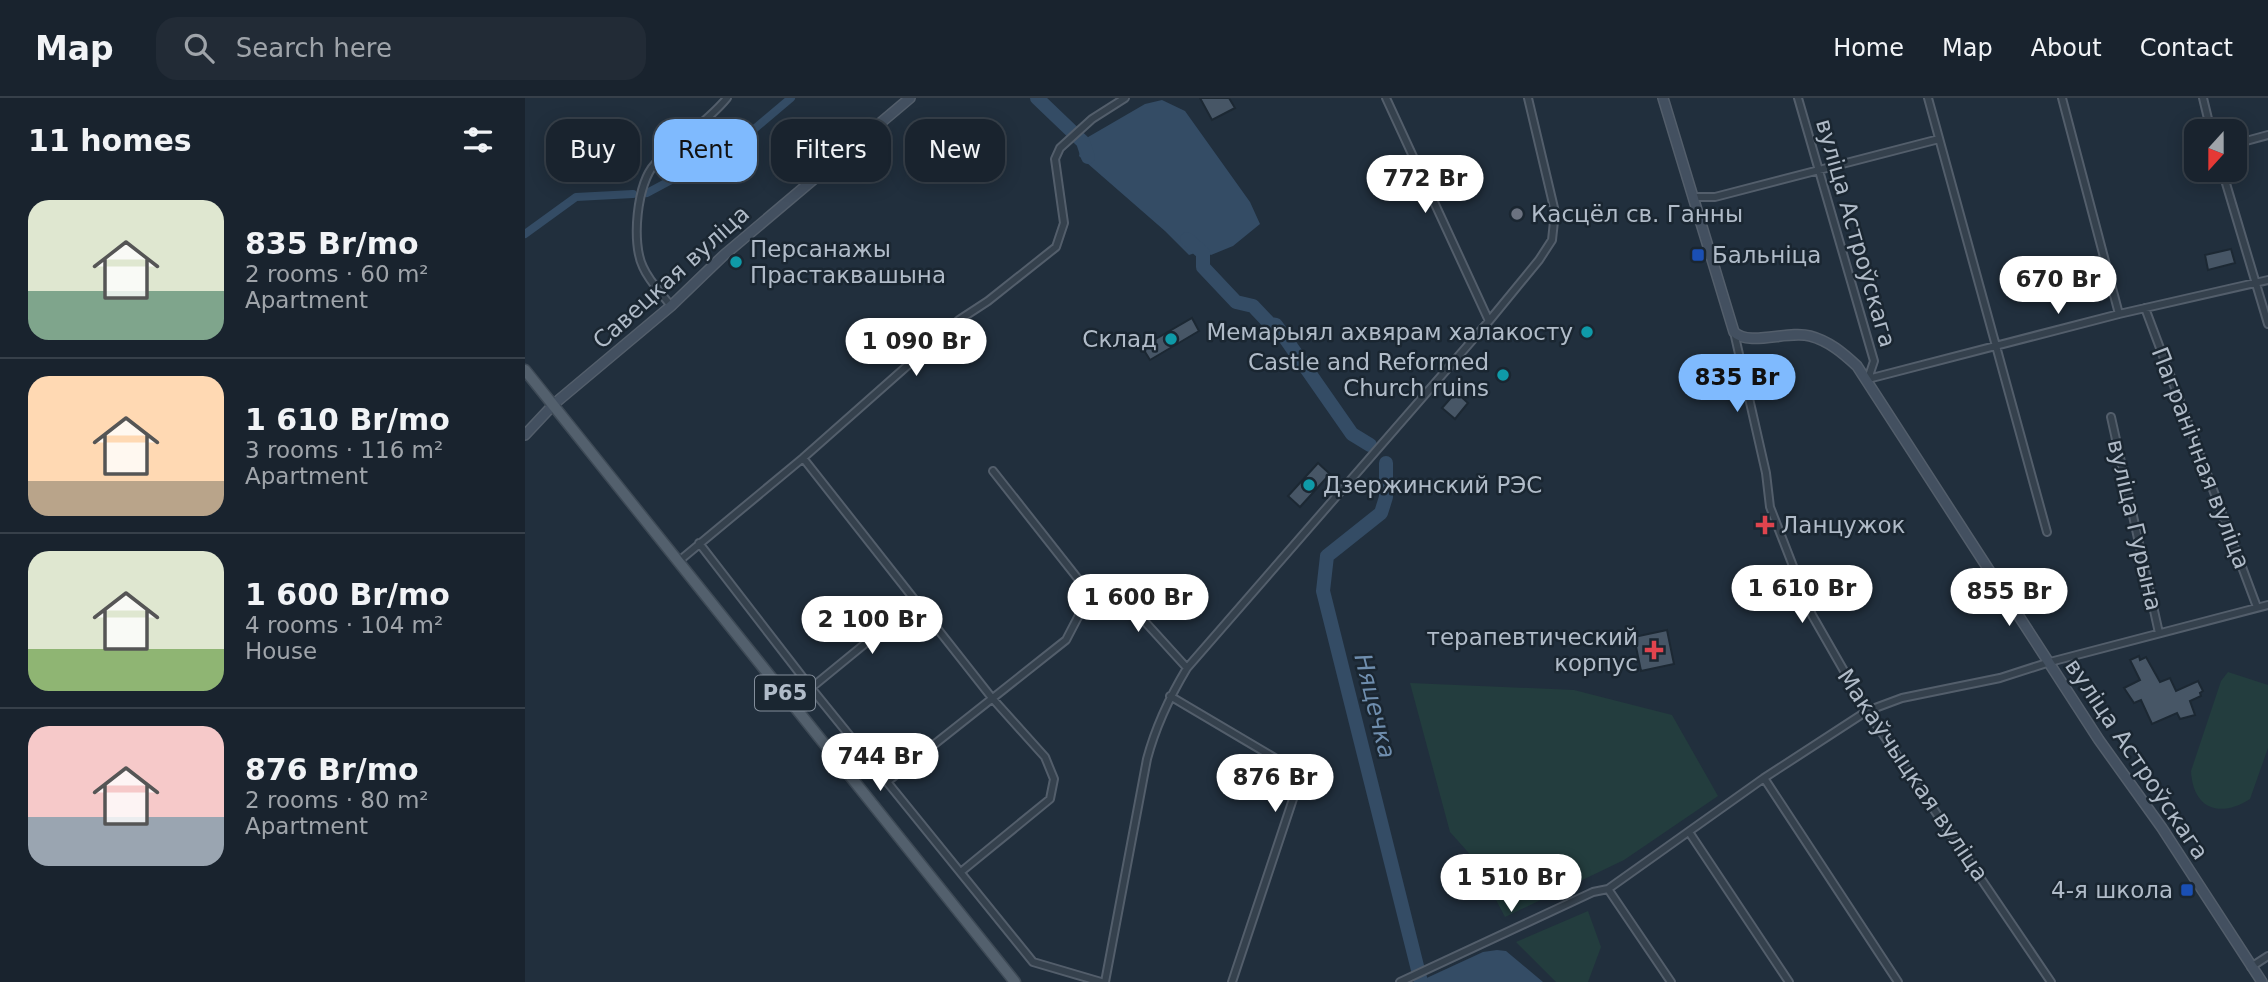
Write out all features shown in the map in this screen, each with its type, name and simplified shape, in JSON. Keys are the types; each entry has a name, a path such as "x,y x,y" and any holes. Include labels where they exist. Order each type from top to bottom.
{"main road":[{"name":"Р65","path":"525,370 1015,982"}],"street":[{"path":"671,306 648,276 639,255 637,229 644,182 655,164 727,98"},
{"name":"Савецкая вуліца","path":"525,435 554,404 671,306 781,205 910,98"},
{"path":"679,561 803,458 959,320 988,301 1056,247 1064,223 1055,159 1060,148 1092,120 1125,98"},
{"path":"1386,98 1489,321"},
{"path":"699,543 811,688 962,871 1033,962 1103,982 1147,759 1153,736 1170,696 1187,668 1489,321 1552,240 1555,212 1528,98"},
{"path":"1663,98 1734,332"},
{"name":"вуліца Астроўскага","path":"1798,98 1874,361 1868,379"},
{"path":"1928,98 2047,532"},
{"path":"2062,98 2119,314"},
{"path":"2203,98 2208,119"},
{"path":"2247,141 2268,135"},
{"path":"1693,197 1715,197 1939,139"},
{"path":"2227,182 2268,324"},
{"path":"1868,379 2119,314 2268,280"},
{"name":"Пагранічная вуліца","path":"2145,309 2257,607"},
{"name":"вуліца Астроўскага","path":"1734,332 1740,338 1749,339 1794,334 1822,340 1842,352 1868,379 1965,534 2262,982"},
{"name":"Макаўчыцкая вуліца","path":"1734,332 1774,521 1812,615 1867,710 2051,982"},
{"name":"вуліца Гурына","path":"2111,417 2159,633"},
{"path":"803,458 992,698 1045,757 1054,779 1051,799 962,871"},
{"path":"993,471 1090,594"},
{"path":"888,782 1066,640 1090,594 1104,588 1117,591 1187,668"},
{"path":"811,688 915,602"},
{"path":"1400,982 1587,895 1608,889 1764,778 1867,710 1902,698 1989,681 2050,662 2268,605"},
{"path":"1170,696 1290,767 1296,790 1232,982"},
{"path":"1764,778 1898,982"},
{"path":"1689,832 1789,982"},
{"path":"1608,889 1671,982"},
{"path":"2251,967 2268,956"}],"green space":[{"path":"2228,672 2268,685 2268,748 2250,799 2239,805 2219,809 2210,807 2197,794 2191,771 2221,681"},
{"path":"1410,683 1574,690 1672,715 1718,796 1624,860 1505,917 1475,860 1450,832"},
{"path":"1588,911 1601,947 1588,982 1556,982 1516,942"}],"water":[{"path":"1162,100 1185,111 1250,202 1260,224 1233,246 1211,255 1201,251 1189,255 1079,156 1083,140 1145,104"},
{"path":"1506,951 1543,982 1418,982 1483,952"}],"building":[{"path":"1200,98 1229,98 1235,108 1212,120"},
{"path":"2231,249 2235,263 2208,270 2205,255"},
{"name":"Склад","path":"1192,318 1199,331 1150,360 1142,347"},
{"path":"1456,392 1468,403 1455,419 1442,408"},
{"name":"Дзержинский РЭС","path":"1318,463 1330,474 1300,507 1288,496"},
{"name":"терапевтический корпус","path":"1667,630 1674,664 1641,671 1634,637"},
{"path":"2139,656 2140,660 2146,657 2160,682 2170,678 2176,691 2198,681 2203,691 2201,696 2190,701 2195,715 2180,719 2177,713 2152,724 2141,700 2134,703 2124,688 2140,680 2130,660"}],"waterway":[{"path":"647,193 733,147 791,98"},
{"name":"Няцечка","path":"1037,98 1083,142 1088,157"},
{"path":"525,234 576,197 633,194"},
{"name":"Няцечка","path":"1187,239 1203,253 1203,267 1236,302 1253,306 1270,324 1276,325 1352,434 1370,445"},
{"name":"Няцечка","path":"1386,463 1386,497 1381,513 1327,556 1323,591 1421,982"}],"place":[{"name":"Касцёл св. Ганны","path":"1517,214"},
{"name":"Бальніца","path":"1698,255"},
{"name":"Персанажы Прастаквашына","path":"736,262"},
{"name":"Мемарыял ахвярам халакосту","path":"1587,332"},
{"name":"Склад","path":"1171,339"},
{"name":"Castle and Reformed Church ruins","path":"1503,375"},
{"name":"Дзержинский РЭС","path":"1309,485"},
{"name":"Ланцужок","path":"1765,525"},
{"name":"терапевтический корпус","path":"1654,650"},
{"name":"4-я школа","path":"2187,890"}]}
